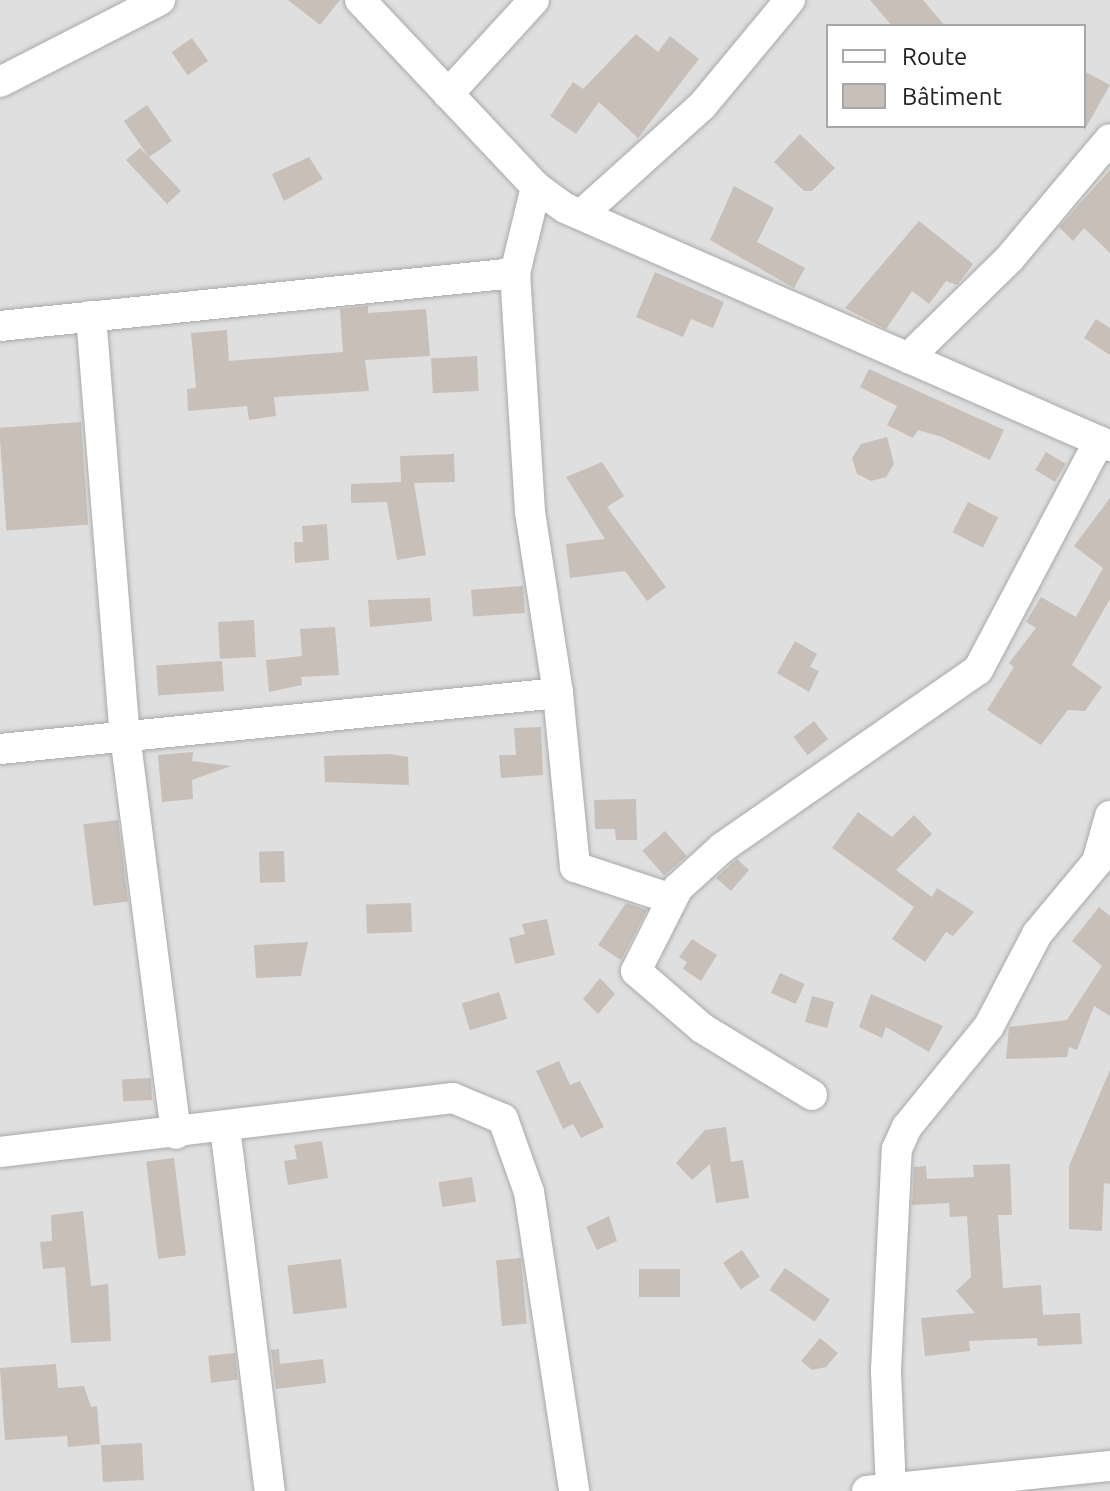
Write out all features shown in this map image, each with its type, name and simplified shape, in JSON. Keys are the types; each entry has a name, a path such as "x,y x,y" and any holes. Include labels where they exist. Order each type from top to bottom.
{"street":[{"path":"0,82 160,0"},
{"path":"360,0 536,187 583,213 1104,444 978,670 785,800 723,847 672,899 636,971 702,1028 812,1095"},
{"path":"448,94 534,0"},
{"path":"583,213 702,106 790,0"},
{"path":"908,358 1010,258 1110,139"},
{"path":"536,187 515,273 530,512 558,693 575,867 672,899"},
{"path":"0,326 515,273"},
{"path":"91,316 125,735 176,1134"},
{"path":"0,749 558,693"},
{"path":"1110,816 1104,867 1037,934 989,1026 907,1127 897,1149 883,1490 1110,1466"},
{"path":"0,1152 176,1134 453,1098 503,1119 529,1192 574,1491"},
{"path":"225,1127 270,1491"}],"shaded area":[{"path":"0,0 1110,0 1110,1491 0,1491"}],"building":[{"path":"288,0 340,0 320,25"},
{"path":"870,0 923,0 943,24 890,24"},
{"path":"636,34 658,52 670,36 699,59 638,138 599,102 576,134 550,116 573,82 583,89"},
{"path":"192,38 208,61 188,75 172,52"},
{"path":"1086,72 1110,85 1086,127"},
{"path":"147,105 172,141 149,157 181,191 167,204 126,160 140,148 148,156 124,121"},
{"path":"800,134 835,168 812,191 804,191 774,162"},
{"path":"309,157 323,179 284,201 272,174"},
{"path":"1110,170 1110,253 1084,228 1073,241 1059,227"},
{"path":"734,186 774,208 757,242 805,268 794,288 710,240"},
{"path":"919,221 973,264 957,285 946,281 929,304 912,291 886,329 845,308"},
{"path":"655,272 724,302 713,328 691,319 683,337 636,317"},
{"path":"368,306 368,313 426,309 430,356 365,360 369,391 274,397 276,416 249,420 247,406 188,411 187,389 196,388 191,333 227,330 229,361 343,352 340,309"},
{"path":"1096,319 1110,328 1110,355 1084,338"},
{"path":"477,356 479,391 433,393 431,358"},
{"path":"869,369 1004,430 990,460 942,437 918,430 913,438 887,425 897,406 860,387"},
{"path":"81,422 88,525 6,530 0,428"},
{"path":"887,437 894,464 886,477 871,481 857,474 852,458 861,444"},
{"path":"1046,452 1066,464 1055,482 1035,470"},
{"path":"454,454 455,482 414,483 426,555 397,560 387,502 351,503 351,484 401,482 400,456"},
{"path":"602,462 624,496 607,507 666,587 647,601 625,571 570,578 566,544 605,539 566,477"},
{"path":"1110,498 1110,599 1072,665 1102,687 1085,711 1068,710 1041,745 987,710 1014,667 1009,663 1036,628 1026,622 1041,597 1076,617 1103,568 1074,546"},
{"path":"968,502 998,517 983,548 953,532"},
{"path":"327,524 329,560 295,563 294,542 303,542 302,526"},
{"path":"523,586 525,613 473,617 471,590"},
{"path":"430,598 432,621 370,627 368,600"},
{"path":"254,620 256,657 220,659 218,622"},
{"path":"335,627 339,675 301,677 302,685 269,692 266,660 302,656 300,629"},
{"path":"795,641 817,654 810,667 819,671 809,692 777,673"},
{"path":"222,661 224,691 158,696 156,666"},
{"path":"814,721 828,739 808,755 794,737"},
{"path":"541,727 543,775 501,778 499,755 516,755 514,728"},
{"path":"193,752 192,761 231,766 192,780 193,799 162,802 158,755"},
{"path":"389,754 408,757 409,785 325,782 324,756"},
{"path":"636,799 637,840 616,840 615,829 595,829 594,800"},
{"path":"858,812 892,837 914,815 932,834 896,870 932,897 937,888 974,912 953,936 946,932 925,962 892,939 914,907 832,848"},
{"path":"118,820 128,901 93,906 83,824"},
{"path":"665,831 687,856 664,876 642,851"},
{"path":"284,851 285,882 260,883 259,852"},
{"path":"737,859 749,870 731,891 716,878"},
{"path":"411,903 412,932 367,934 366,905"},
{"path":"626,903 647,910 621,960 598,945"},
{"path":"1099,907 1110,916 1110,1016 1094,1006 1077,1050 1069,1047 1067,1057 1006,1059 1009,1027 1067,1020 1102,966 1072,941"},
{"path":"547,919 555,955 515,964 509,938 525,934 522,924"},
{"path":"692,939 717,955 701,981 683,969 687,962 679,957"},
{"path":"308,942 301,976 256,978 254,945"},
{"path":"780,973 805,984 796,1004 771,993"},
{"path":"600,978 615,994 598,1014 583,999"},
{"path":"499,992 507,1019 470,1030 462,1003"},
{"path":"871,994 943,1026 929,1052 886,1027 882,1038 859,1027"},
{"path":"812,996 834,1002 827,1028 805,1022"},
{"path":"559,1061 570,1085 580,1081 604,1127 581,1138 573,1124 563,1129 536,1071"},
{"path":"1110,1070 1110,1184 1104,1183 1102,1231 1069,1229 1069,1166"},
{"path":"151,1078 152,1100 123,1101 122,1080"},
{"path":"726,1127 731,1162 743,1160 749,1198 716,1203 710,1164 692,1180 676,1163 705,1130"},
{"path":"322,1141 328,1178 288,1185 284,1161 297,1159 294,1145"},
{"path":"174,1158 186,1255 158,1259 146,1161"},
{"path":"1010,1164 1012,1215 998,1215 1003,1288 1041,1285 1043,1315 1080,1313 1082,1344 1038,1346 1037,1338 969,1341 970,1351 925,1356 921,1318 975,1313 956,1291 971,1277 967,1216 950,1217 949,1203 912,1205 914,1167 926,1166 927,1179 974,1177 973,1165"},
{"path":"472,1177 476,1202 442,1207 438,1182"},
{"path":"83,1211 91,1286 108,1284 111,1341 71,1343 65,1267 43,1269 40,1242 52,1241 51,1215"},
{"path":"609,1216 617,1241 597,1250 586,1227"},
{"path":"742,1250 760,1277 741,1289 723,1263"},
{"path":"521,1258 527,1324 502,1326 496,1260"},
{"path":"341,1259 347,1308 293,1314 287,1266"},
{"path":"785,1268 830,1300 815,1322 770,1290"},
{"path":"639,1269 680,1269 680,1297 639,1297"},
{"path":"820,1338 838,1353 826,1367 812,1370 801,1361"},
{"path":"279,1349 280,1364 323,1359 326,1383 276,1389 271,1350"},
{"path":"235,1353 238,1380 211,1383 208,1356"},
{"path":"56,1364 58,1388 84,1386 91,1407 97,1406 100,1444 68,1447 67,1436 5,1440 0,1368"},
{"path":"142,1443 144,1480 103,1482 101,1445"}]}
